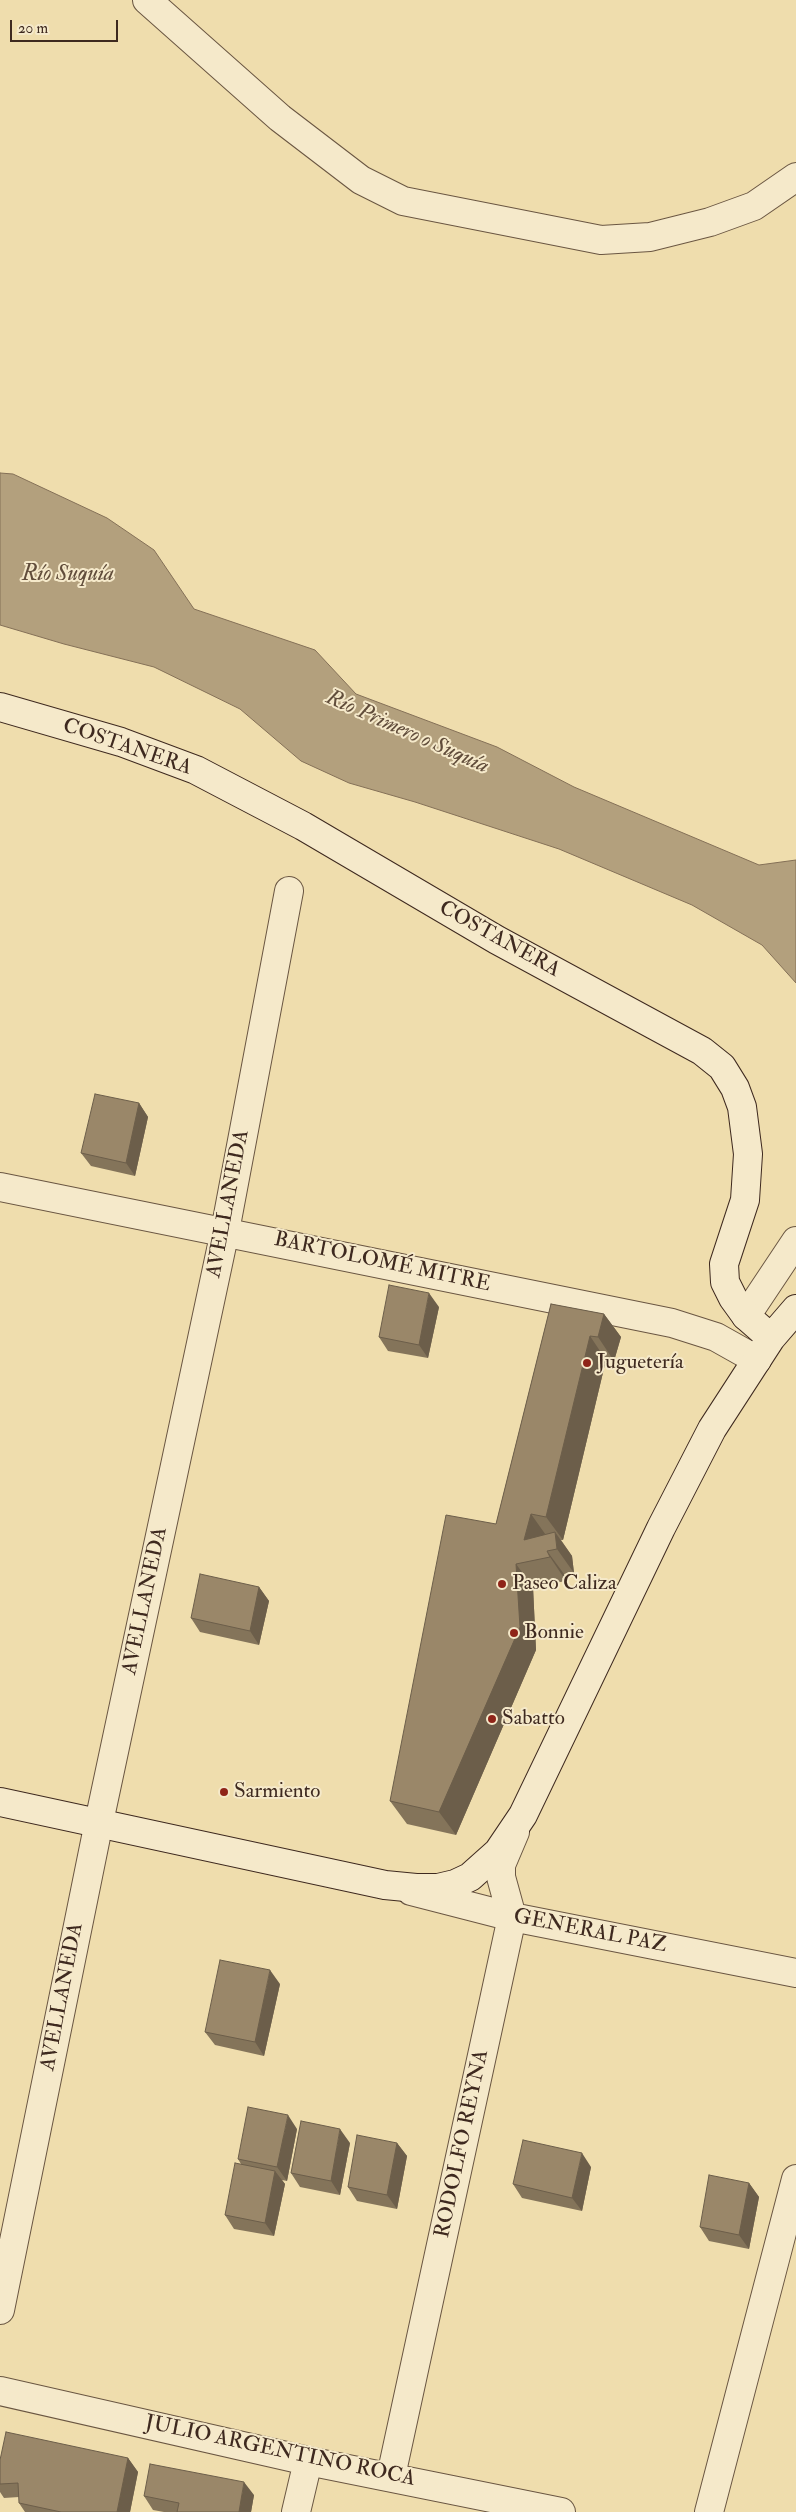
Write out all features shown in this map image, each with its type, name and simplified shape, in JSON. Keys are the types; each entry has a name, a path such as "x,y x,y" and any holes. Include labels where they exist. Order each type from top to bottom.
{"street":[{"path":"147,0 280,118 361,180 404,200 601,240 650,237 710,222 754,206 796,178"},
{"name":"COSTANERA","path":"0,707 121,742 196,770 302,826 497,940 702,1051 722,1067 735,1088 745,1124 748,1154 745,1200 724,1264 725,1282 764,1349"},
{"name":"AVELLANEDA","path":"0,2310 98,1822 225,1231 289,891"},
{"name":"BARTOLOMÉ MITRE","path":"0,1187 225,1231 672,1323 716,1337 764,1349"},
{"path":"746,1316 796,1241"},
{"path":"512,1917 503,1890 501,1865 523,1815 661,1528 712,1429 764,1349 796,1309"},
{"path":"0,1802 385,1885 438,1888 455,1884 470,1877 498,1852 523,1815"},
{"name":"GENERAL PAZ","path":"385,1885 512,1917 796,1973"},
{"name":"RODOLFO REYNA","path":"391,2476 512,1917"},
{"path":"709,2512 796,2178"},
{"name":"JULIO ARGENTINO ROCA","path":"0,2391 308,2461 391,2476 561,2512"},
{"path":"296,2512 308,2461"}],"water":[{"name":"Río Suquía","path":"0,473 13,474 107,518 154,550 194,609 315,650 356,694 497,747 574,787 759,865 796,860 796,983 762,945 692,905 559,849 415,802 349,783 301,761 240,709 154,667 0,625"}],"building":[{"path":"95,1094 139,1103 126,1163 81,1153"},
{"path":"389,1285 429,1293 419,1345 379,1337"},
{"name":"Paseo Caliza","path":"551,1304 604,1314 598,1337 590,1336 546,1517 531,1514 524,1540 555,1532 557,1549 547,1551 550,1557 516,1564 520,1627 439,1812 390,1801 446,1515 496,1524"},
{"path":"200,1574 259,1587 250,1631 191,1618"},
{"path":"220,1960 270,1970 255,2042 205,2032"},
{"path":"248,2107 288,2115 277,2167 238,2159"},
{"path":"301,2121 340,2129 331,2181 291,2173"},
{"path":"357,2135 397,2143 387,2195 348,2187"},
{"path":"523,2140 582,2153 572,2198 513,2184"},
{"path":"235,2163 275,2171 265,2223 225,2215"},
{"path":"709,2175 749,2183 739,2235 700,2227"},
{"path":"6,2432 128,2458 117,2512 61,2512 19,2503 18,2483 0,2484 0,2460"},
{"path":"150,2464 244,2482 239,2512 177,2512 179,2503 144,2496"}],"place":[{"name":"Juguetería","path":"587,1363"},
{"name":"Paseo Caliza","path":"502,1584"},
{"name":"Bonnie","path":"514,1633"},
{"name":"Sabatto","path":"492,1719"},
{"name":"Sarmiento","path":"224,1792"}],"water label":[{"name":"Río Primero o Suquía","path":"407,733"}]}
